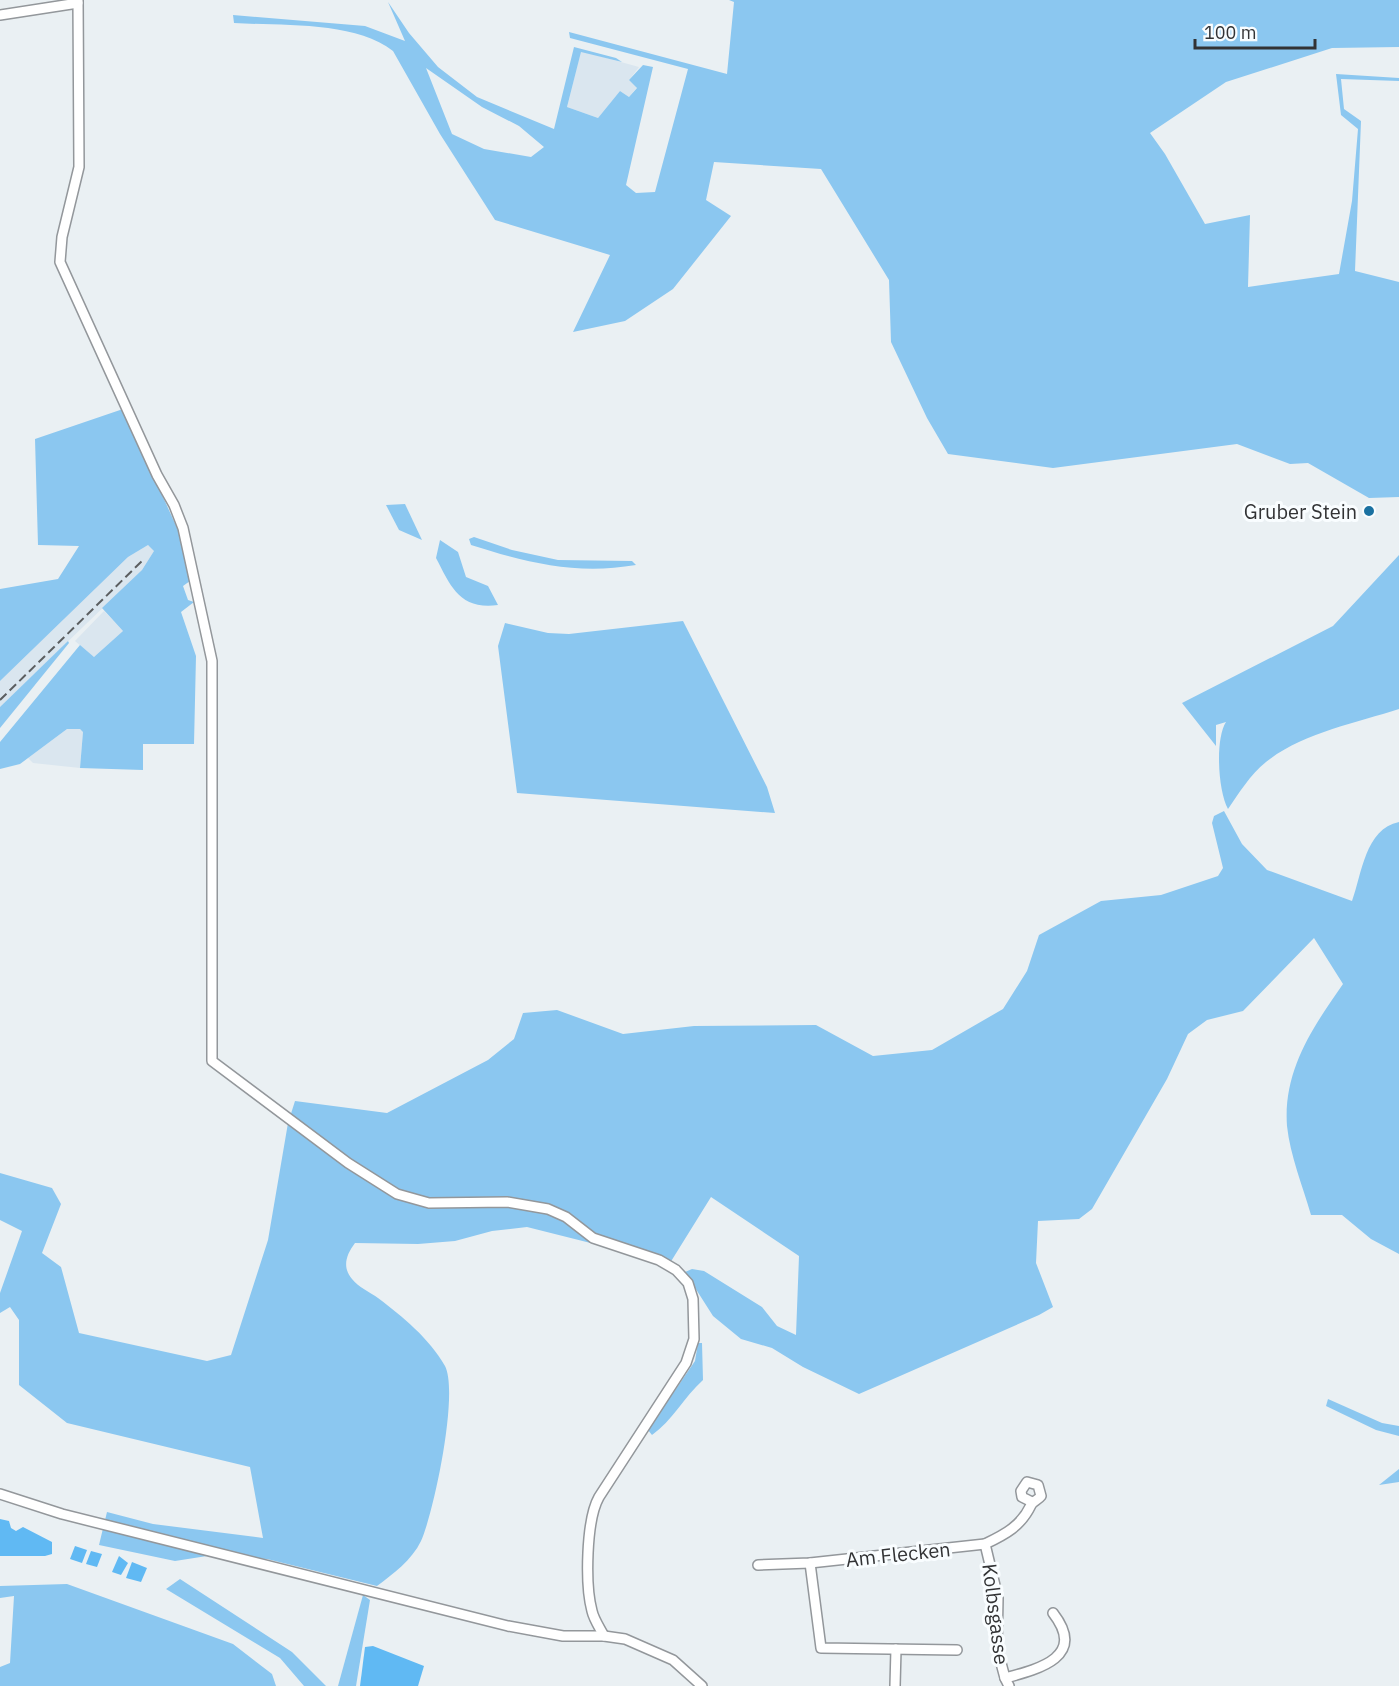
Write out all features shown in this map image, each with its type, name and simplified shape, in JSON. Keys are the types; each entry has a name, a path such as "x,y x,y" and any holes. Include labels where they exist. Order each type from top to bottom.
{"street":[{"path":"0,15 78,2 79,167 62,237 60,262 157,476 174,505 183,528 210,644 214,778 212,1061 348,1163 398,1194 429,1203 507,1202 548,1209 566,1217 593,1238 659,1260 676,1270 688,1283 693,1299 692,1349 686,1362 599,1497 589,1526 592,1613 604,1636"},
{"path":"0,1494 62,1514 539,1632 563,1636 604,1636 625,1639 659,1652 688,1671 702,1686"},
{"name":"Kolbsgasse","path":"1032,1502 1025,1518 1018,1526 985,1544 998,1598 998,1648 1007,1682 1043,1668 1054,1660 1062,1648 1065,1636 1062,1624 1053,1613"},
{"name":"Am Flecken","path":"758,1565 810,1563 985,1544"},
{"path":"810,1563 821,1648 957,1650"},
{"path":"895,1686 896,1649"}],"shaded area":[{"path":"729,0 1399,0 1399,47 1332,48 1226,82 1150,133 1165,154 1205,224 1250,215 1248,287 1339,274 1352,201 1358,129 1341,115 1336,74 1399,78 1399,81 1341,79 1344,109 1361,121 1355,271 1399,282 1399,497 1369,498 1308,463 1290,464 1237,444 1053,468 948,454 927,418 891,342 889,280 821,169 714,162 706,200 731,216 673,289 625,321 573,332 610,255 495,220 440,134 393,51 377,41 358,34 295,25 234,23 233,15 365,26 405,41 388,2 409,33 438,67 477,97 554,129 574,47 616,58 622,62 581,52 567,107 598,118 620,91 629,97 637,88 629,80 643,65 653,67 626,185 636,193 655,192 688,69 570,38 569,32 727,74 734,2","holes":["426,68 482,107 519,126 544,147 531,157 484,149 452,134"]},
{"path":"581,51 639,67 629,80 637,87 629,97 620,91 598,118 567,107"},
{"path":"123,409 178,530 190,581 183,586 188,600 194,602 181,612 196,656 194,744 143,744 143,770 80,768 83,732 80,729 67,729 20,764 0,769 0,742 80,645 94,657 123,631 102,608 142,570 154,551 148,545 128,557 0,681 0,589 58,579 79,546 38,545 35,439"},
{"path":"405,504 422,540 399,530 386,505"},
{"path":"474,537 512,550 558,560 632,561 636,565 593,569 552,566 471,545 469,539"},
{"path":"440,540 458,552 466,577 488,586 498,605 474,604 458,594 436,558"},
{"path":"148,545 154,551 142,570 0,707 0,681 128,557"},
{"path":"1399,555 1399,709 1313,736 1280,752 1255,773 1228,809 1222,790 1219,765 1220,740 1226,722 1216,725 1216,746 1182,703 1333,626"},
{"path":"104,611 123,631 94,657 75,641"},
{"path":"683,621 767,787 775,813 517,793 498,646 505,623 548,633 569,634"},
{"path":"68,641 69,643 0,728 0,707"},
{"path":"67,729 80,729 83,732 80,768 33,763 28,758"},
{"path":"1224,811 1242,844 1267,870 1352,901 1362,866 1372,843 1388,826 1399,822 1399,1254 1371,1239 1342,1215 1311,1215 1294,1160 1287,1126 1287,1106 1295,1068 1311,1033 1343,984 1314,938 1243,1011 1207,1020 1188,1034 1167,1079 1092,1209 1079,1219 1038,1221 1036,1263 1053,1307 1039,1315 859,1394 803,1367 772,1348 741,1339 713,1316 685,1272 692,1269 704,1271 762,1307 777,1326 796,1335 799,1256 711,1197 670,1263 527,1227 492,1231 455,1241 418,1244 355,1243 346,1261 347,1270 352,1279 397,1313 423,1337 439,1356 449,1380 447,1426 438,1480 421,1541 413,1554 377,1586 267,1559 207,1556 175,1561 99,1545 107,1512 153,1524 263,1538 250,1467 67,1423 19,1385 19,1320 10,1307 0,1313 0,1293 22,1231 0,1220 0,1173 52,1188 61,1204 42,1253 61,1267 79,1333 207,1361 231,1355 268,1240 288,1123 295,1101 387,1113 488,1060 514,1039 523,1013 557,1010 623,1034 694,1026 816,1025 873,1056 932,1050 1003,1009 1027,971 1039,935 1101,901 1161,895 1218,876 1223,868 1212,823 1214,816"},
{"path":"698,1343 702,1343 703,1380 666,1423 652,1435 648,1430 695,1361"},
{"path":"1328,1399 1382,1423 1399,1426 1399,1436 1376,1430 1326,1406"},
{"path":"1399,1469 1399,1482 1379,1485"},
{"path":"0,1519 9,1521 11,1528 16,1531 23,1527 52,1542 52,1554 0,1556"},
{"path":"75,1546 87,1550 82,1563 70,1559"},
{"path":"91,1551 102,1554 97,1567 86,1564"},
{"path":"119,1556 128,1563 121,1575 112,1572"},
{"path":"132,1562 147,1568 141,1582 126,1578"},
{"path":"180,1579 292,1652 326,1686 304,1686 280,1658 166,1589"},
{"path":"67,1584 233,1644 272,1674 276,1686 0,1686 0,1667 10,1663 14,1596 0,1598 0,1586"},
{"path":"363,1595 370,1600 356,1686 338,1686"},
{"path":"373,1646 424,1666 418,1686 360,1686 365,1647"}],"railway":[{"path":"0,700 144,559"}],"place":[{"name":"Gruber Stein","path":"1369,511"}]}
